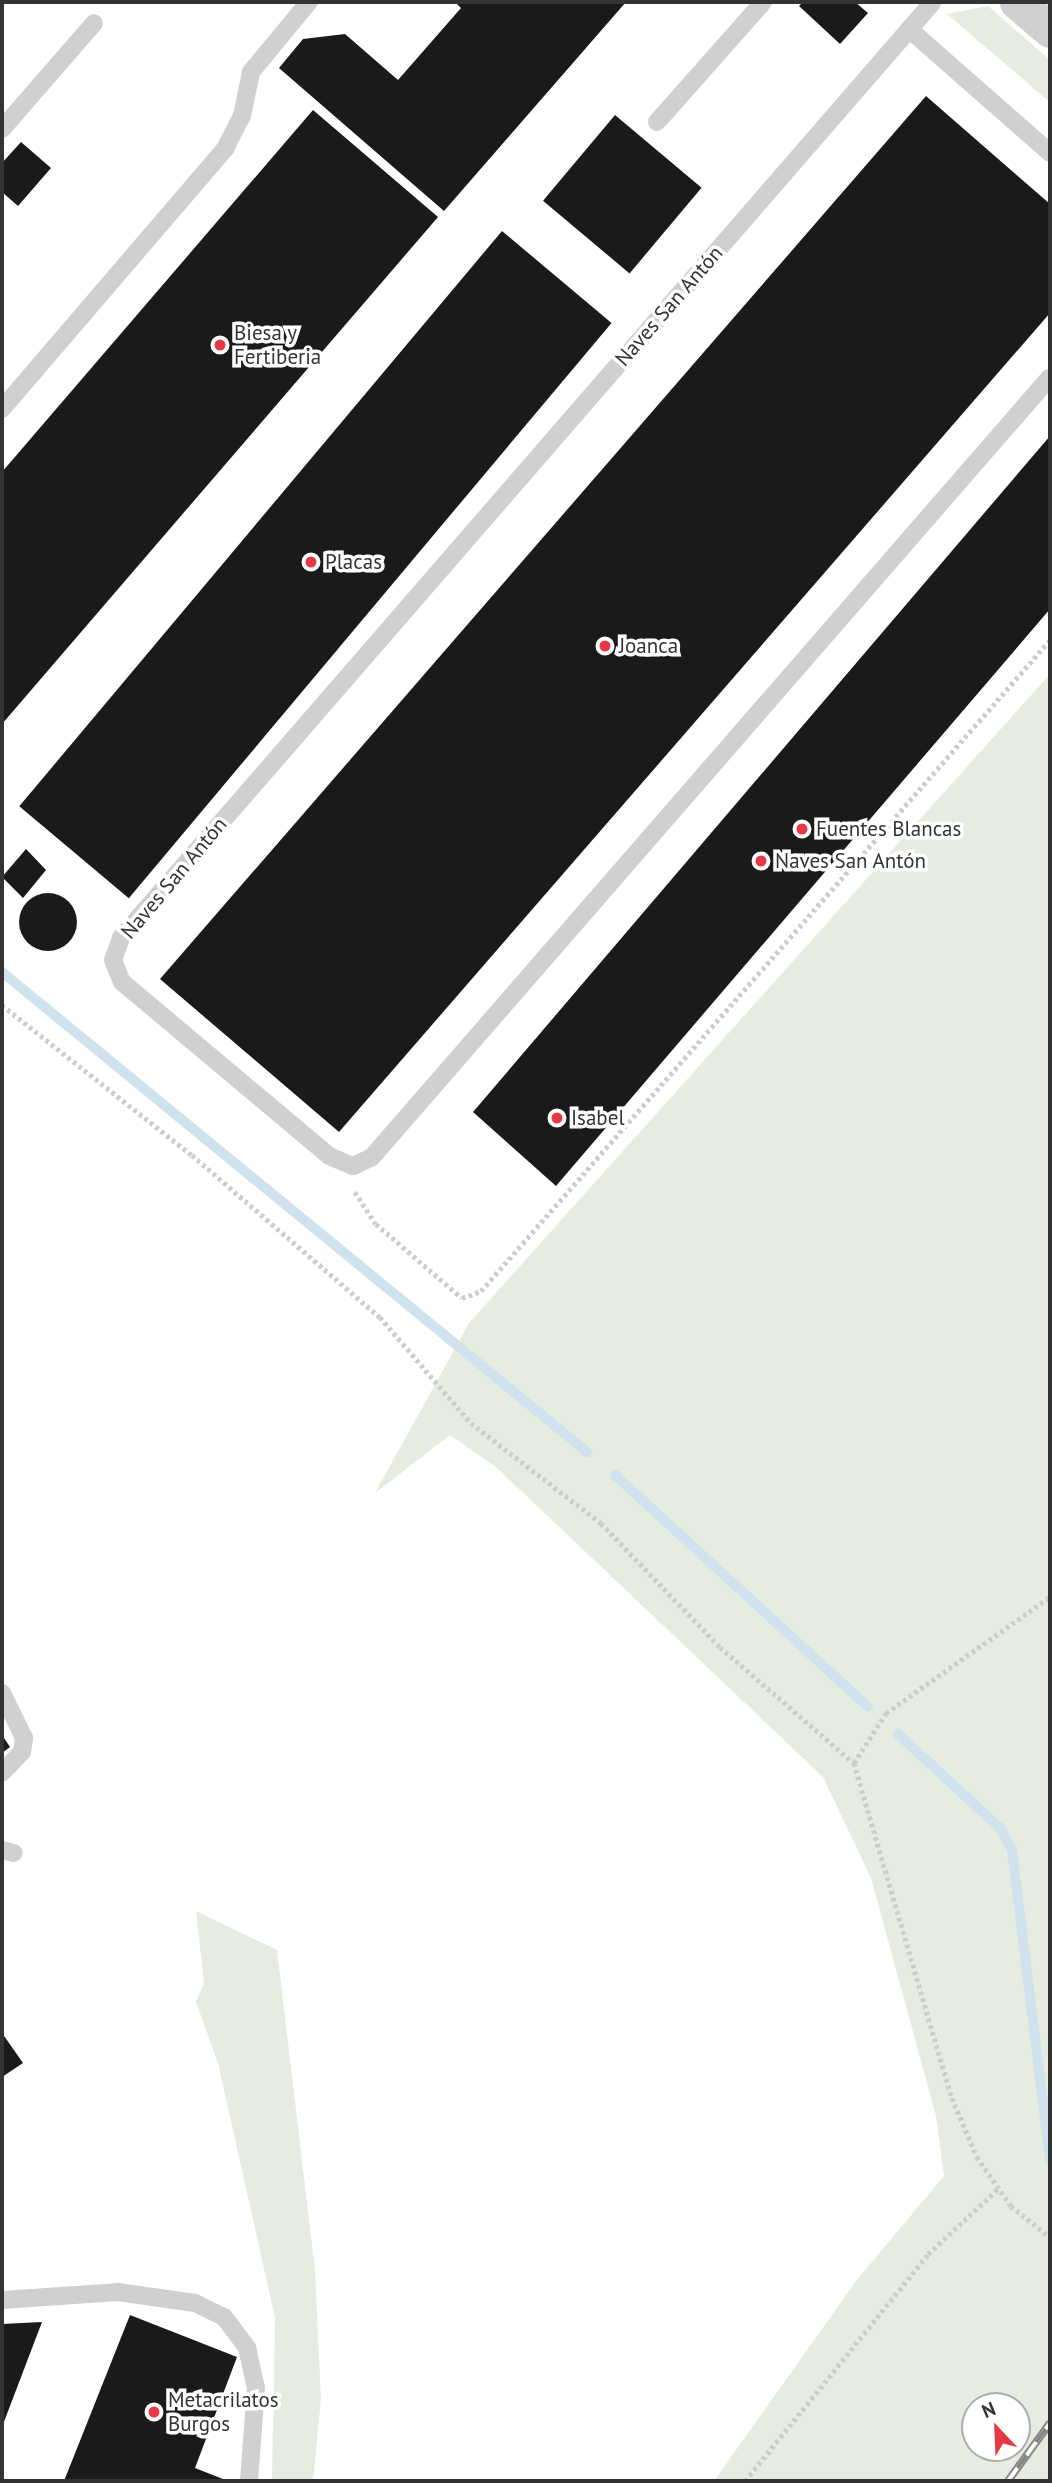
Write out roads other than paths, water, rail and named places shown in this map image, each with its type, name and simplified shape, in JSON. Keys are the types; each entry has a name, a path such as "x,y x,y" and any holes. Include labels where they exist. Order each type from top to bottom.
{"street":[{"path":"1017,2 1050,30"}],"lane":[{"path":"2,410 225,149 242,116 251,72 309,2"},
{"path":"657,122 763,2"},
{"name":"Naves San Antón","path":"932,3 121,938 113,960 122,982 329,1156 353,1166 372,1157 1050,377"},
{"path":"2,129 94,23"},
{"path":"909,29 1050,153"},
{"path":"2,1693 24,1738 22,1752 2,1773"},
{"path":"2,2300 118,2292 195,2303 224,2317 247,2348 256,2388 249,2481"}],"waterway":[{"path":"2,972 587,1452"},
{"path":"615,1475 868,1707"},
{"path":"898,1734 1000,1828 1012,1850 1050,2161"}],"railway":[{"path":"1008,2481 1050,2423"}],"place":[{"name":"Biesa y Fertiberia","path":"220,345"},
{"name":"Placas","path":"311,562"},
{"name":"Joanca","path":"605,646"},
{"name":"Fuentes Blancas","path":"802,829"},
{"name":"Naves San Antón","path":"761,861"},
{"name":"Isabel","path":"557,1118"},
{"name":"Metacrilatos Burgos","path":"154,2412"}]}
